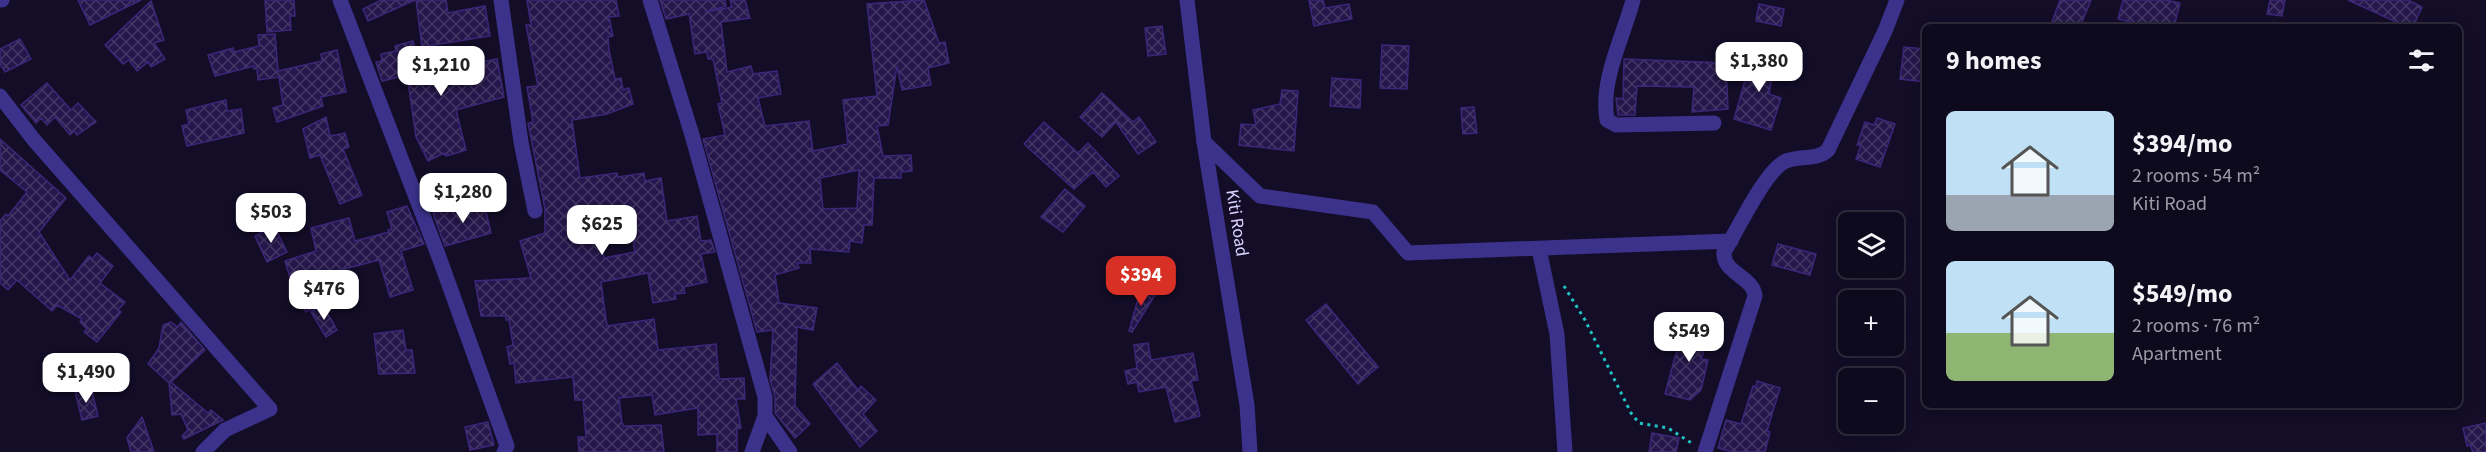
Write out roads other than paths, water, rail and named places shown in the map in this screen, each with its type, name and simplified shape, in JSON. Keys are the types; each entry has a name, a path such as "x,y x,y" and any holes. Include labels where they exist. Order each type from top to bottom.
{"street":[{"path":"340,0 443,268 507,446 504,452"},
{"path":"501,0 521,142 535,211"},
{"path":"650,0 692,135 765,397 765,416 752,452"},
{"name":"Kiti Road","path":"1187,0 1204,142 1247,405 1250,452"},
{"path":"1634,0 1612,66 1605,105 1607,120 1616,125 1714,123"},
{"path":"1700,449 1755,296 1752,287 1726,261 1724,252 1766,181 1779,166 1793,159 1820,155 1828,150 1885,31 1897,0"},
{"path":"0,96 34,140 270,409 225,430 203,452"},
{"path":"1204,142 1260,196 1373,212 1408,253 1731,240"},
{"path":"1539,249 1557,334 1565,452"},
{"path":"765,416 790,452"}]}
